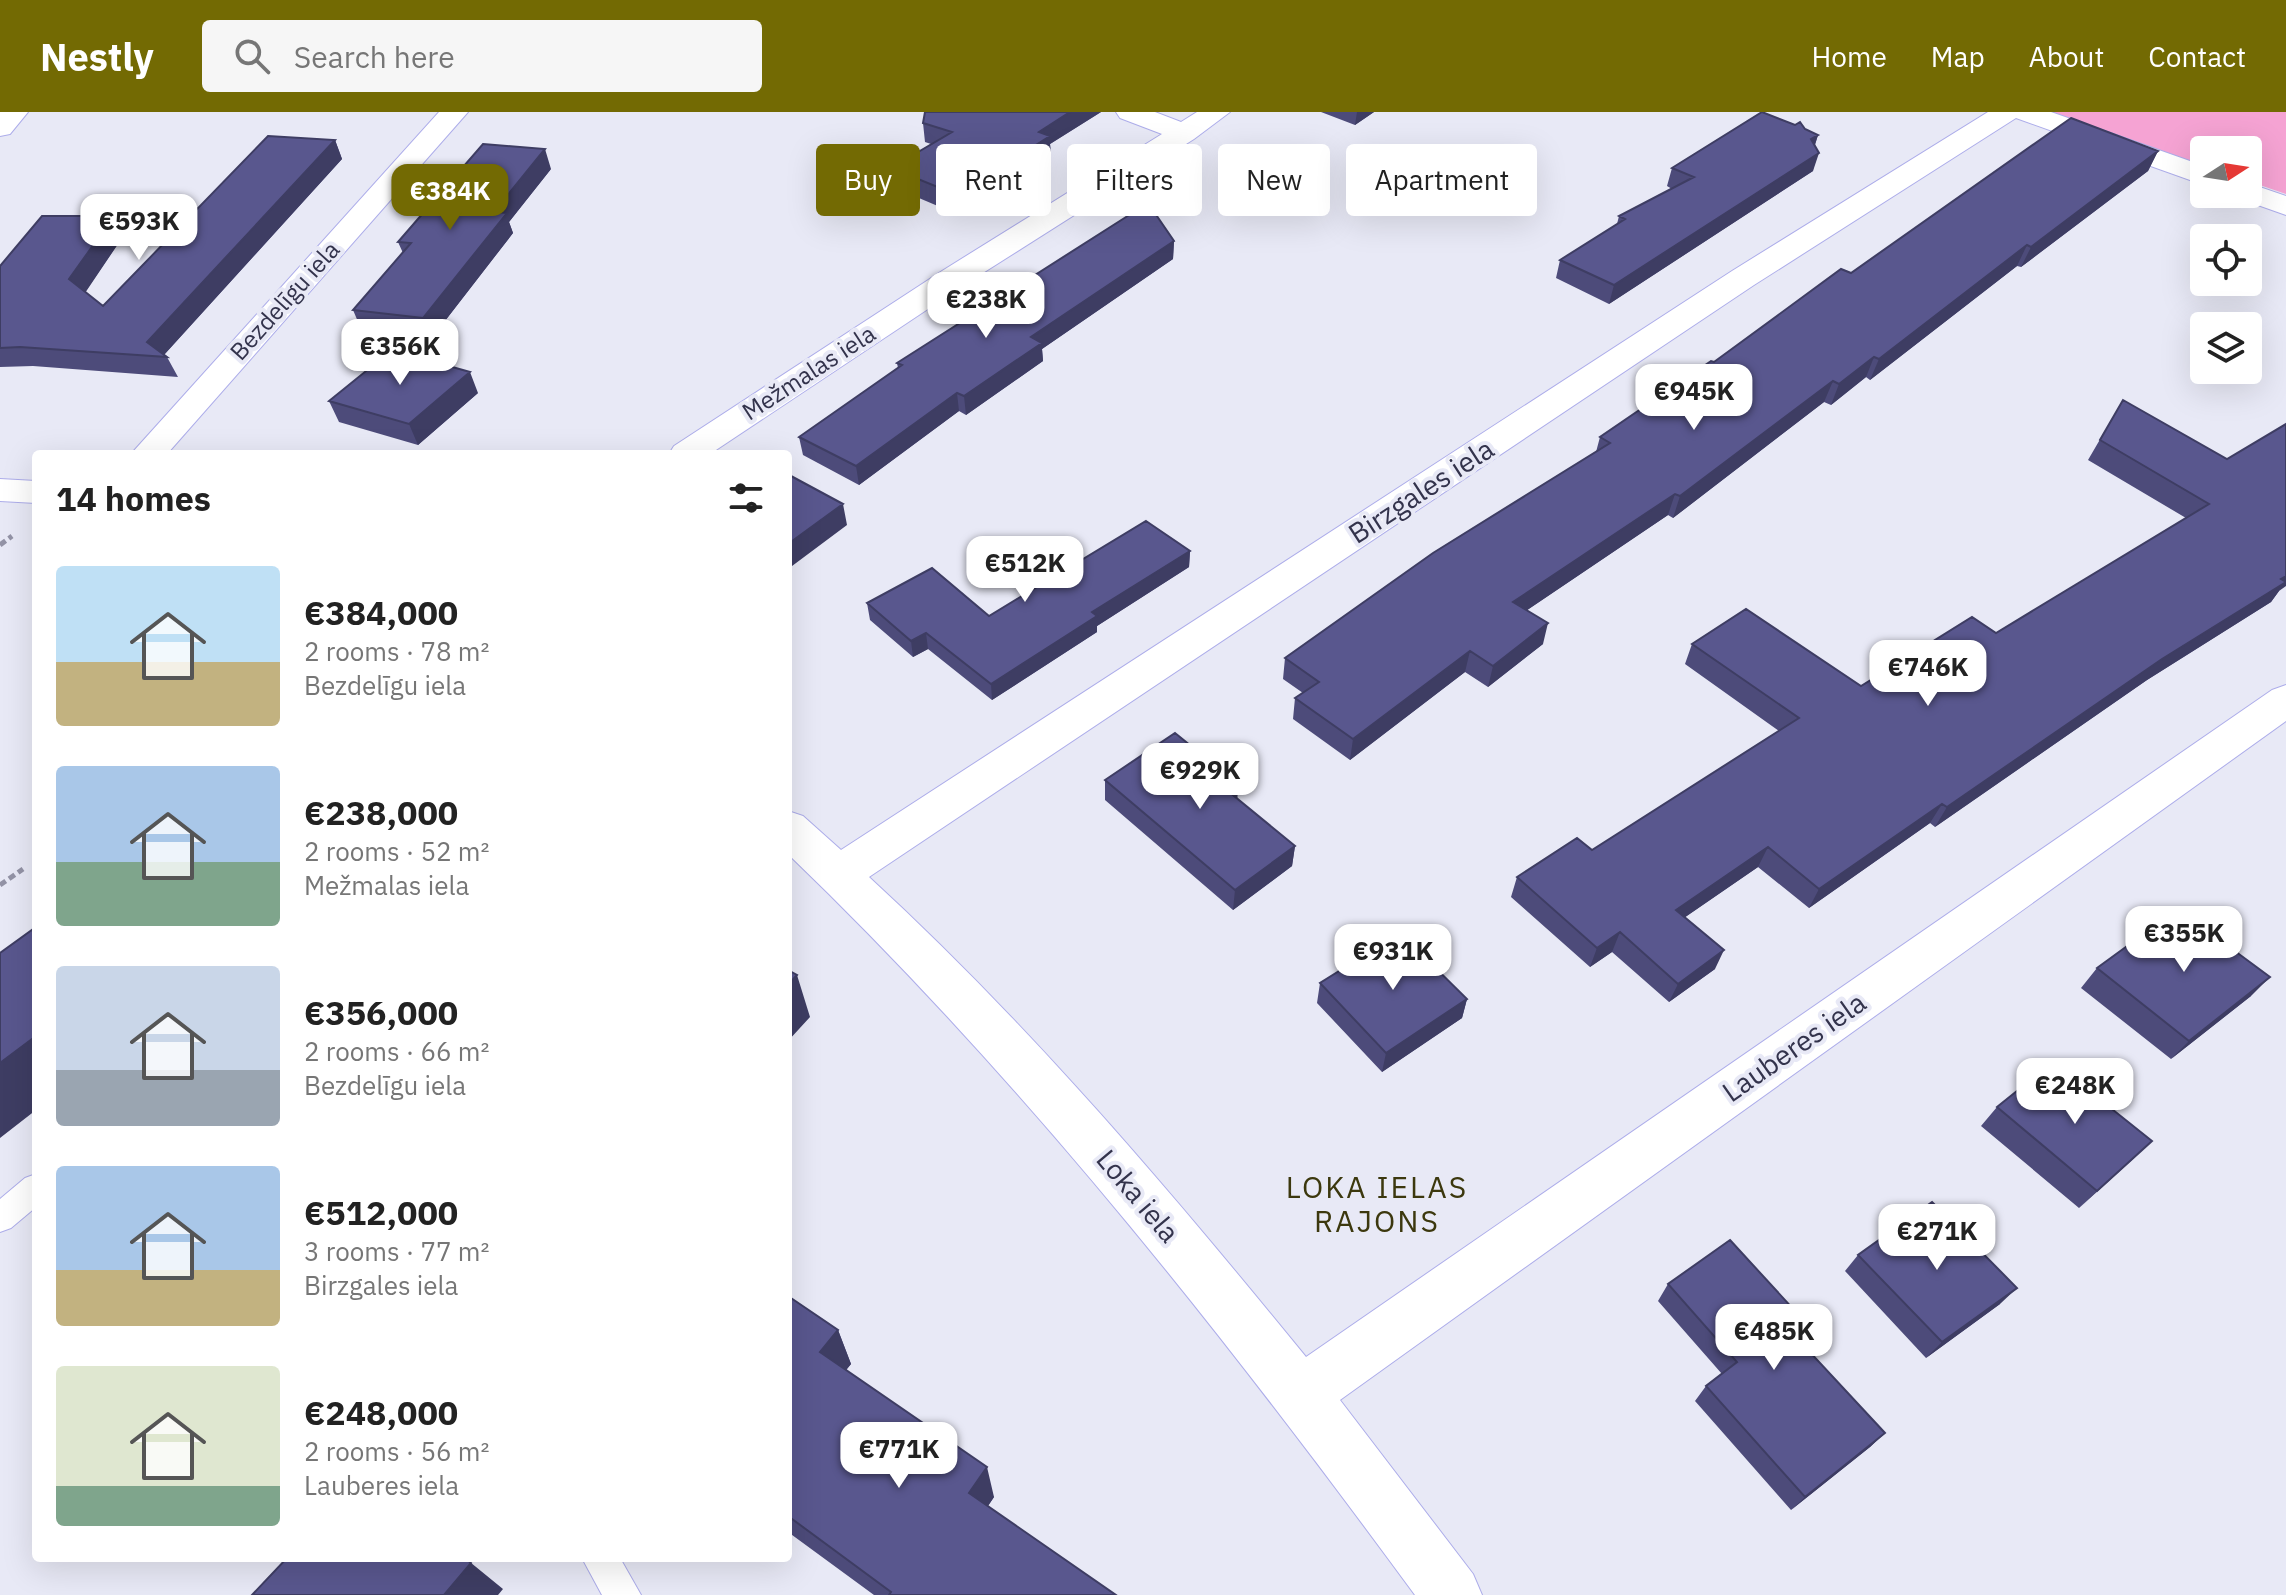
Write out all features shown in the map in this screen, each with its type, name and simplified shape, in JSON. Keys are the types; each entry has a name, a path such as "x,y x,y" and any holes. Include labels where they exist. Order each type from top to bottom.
{"street":[{"path":"0,128 14,112"},
{"name":"Bezdelīgu iela","path":"152,450 454,112"},
{"path":"1130,112 1184,133"},
{"name":"Mežmalas iela","path":"692,450 953,278 1216,112"},
{"name":"Birzgales iela","path":"839,874 1729,287 2007,112"},
{"path":"2025,112 2190,171"},
{"path":"2262,197 2286,206"},
{"path":"0,490 32,492"},
{"name":"Lauberes iela","path":"1302,1393 2286,700"},
{"name":"Loka iela","path":"792,832 839,874 1053,1094 1302,1393 1452,1595"}],"lane":[{"path":"0,1218 32,1191"},
{"path":"602,1562 623,1595"}],"path":[{"path":"0,885 23,869"}],"shaded area":[{"path":"2052,112 2286,112 2286,194 2262,186 2262,136 2190,136 2190,161"}],"building":[{"path":"925,112 1070,112 1039,132 1050,136 1037,144 936,144 936,186 920,180 920,151 952,132 923,123"},
{"path":"1762,112 1795,125 1800,122 1805,129 1818,135 1811,139 1819,153 1614,285 1560,260 1625,219 1619,216 1694,177 1672,168"},
{"path":"2071,118 2158,151 2031,247 2027,245 1879,359 1874,357 1839,384 1833,381 1680,496 1675,494 1513,602 1548,623 1493,666 1470,651 1353,739 1295,698 1319,682 1285,658 1433,553 1610,443 1600,437 1711,361 1714,362 1841,269 1851,273"},
{"path":"268,136 335,140 147,342 167,357 0,348 0,266 42,216 114,216 69,279 103,306"},
{"path":"483,144 545,149 494,212 507,213 423,318 353,310 411,243 398,242"},
{"path":"1128,216 1157,216 1174,241 1031,337 1042,343 964,396 957,393 856,466 799,437 902,365 897,363"},
{"path":"392,350 470,372 409,424 329,401"},
{"path":"2123,400 2227,459 2286,424 2286,576 2281,579 2286,582 2162,659 1947,807 1942,804 1819,889 1768,847 1676,910 1724,950 1678,984 1620,932 1597,948 1517,877 1577,838 1592,850 1799,718 1692,644 1746,609 1861,686 1972,617 1996,633 2209,504 2100,440"},
{"path":"792,477 843,504 792,541"},
{"path":"1146,521 1190,551 1092,612 1097,616 991,684 926,633 911,641 867,603 932,568 989,616"},
{"path":"1175,733 1238,784 1228,791 1295,846 1235,890 1105,780"},
{"path":"2178,909 2270,977 2189,1041 2097,968"},
{"path":"32,930 32,1039 0,1063 0,953"},
{"path":"1400,933 1467,999 1386,1053 1320,983"},
{"path":"2053,1062 2152,1141 2097,1191 1997,1107"},
{"path":"1932,1202 2017,1288 1942,1342 1858,1255"},
{"path":"1730,1240 1807,1324 1793,1334 1885,1433 1805,1497 1706,1386 1737,1362 1668,1284"},
{"path":"792,1299 838,1330 820,1352 987,1467 969,1493 1116,1595 889,1595 891,1592 792,1519"},
{"path":"283,1562 471,1563 444,1595 252,1595"}],"district":[{"name":"LOKA IELAS RAJONS","path":"1377,1205"}]}
